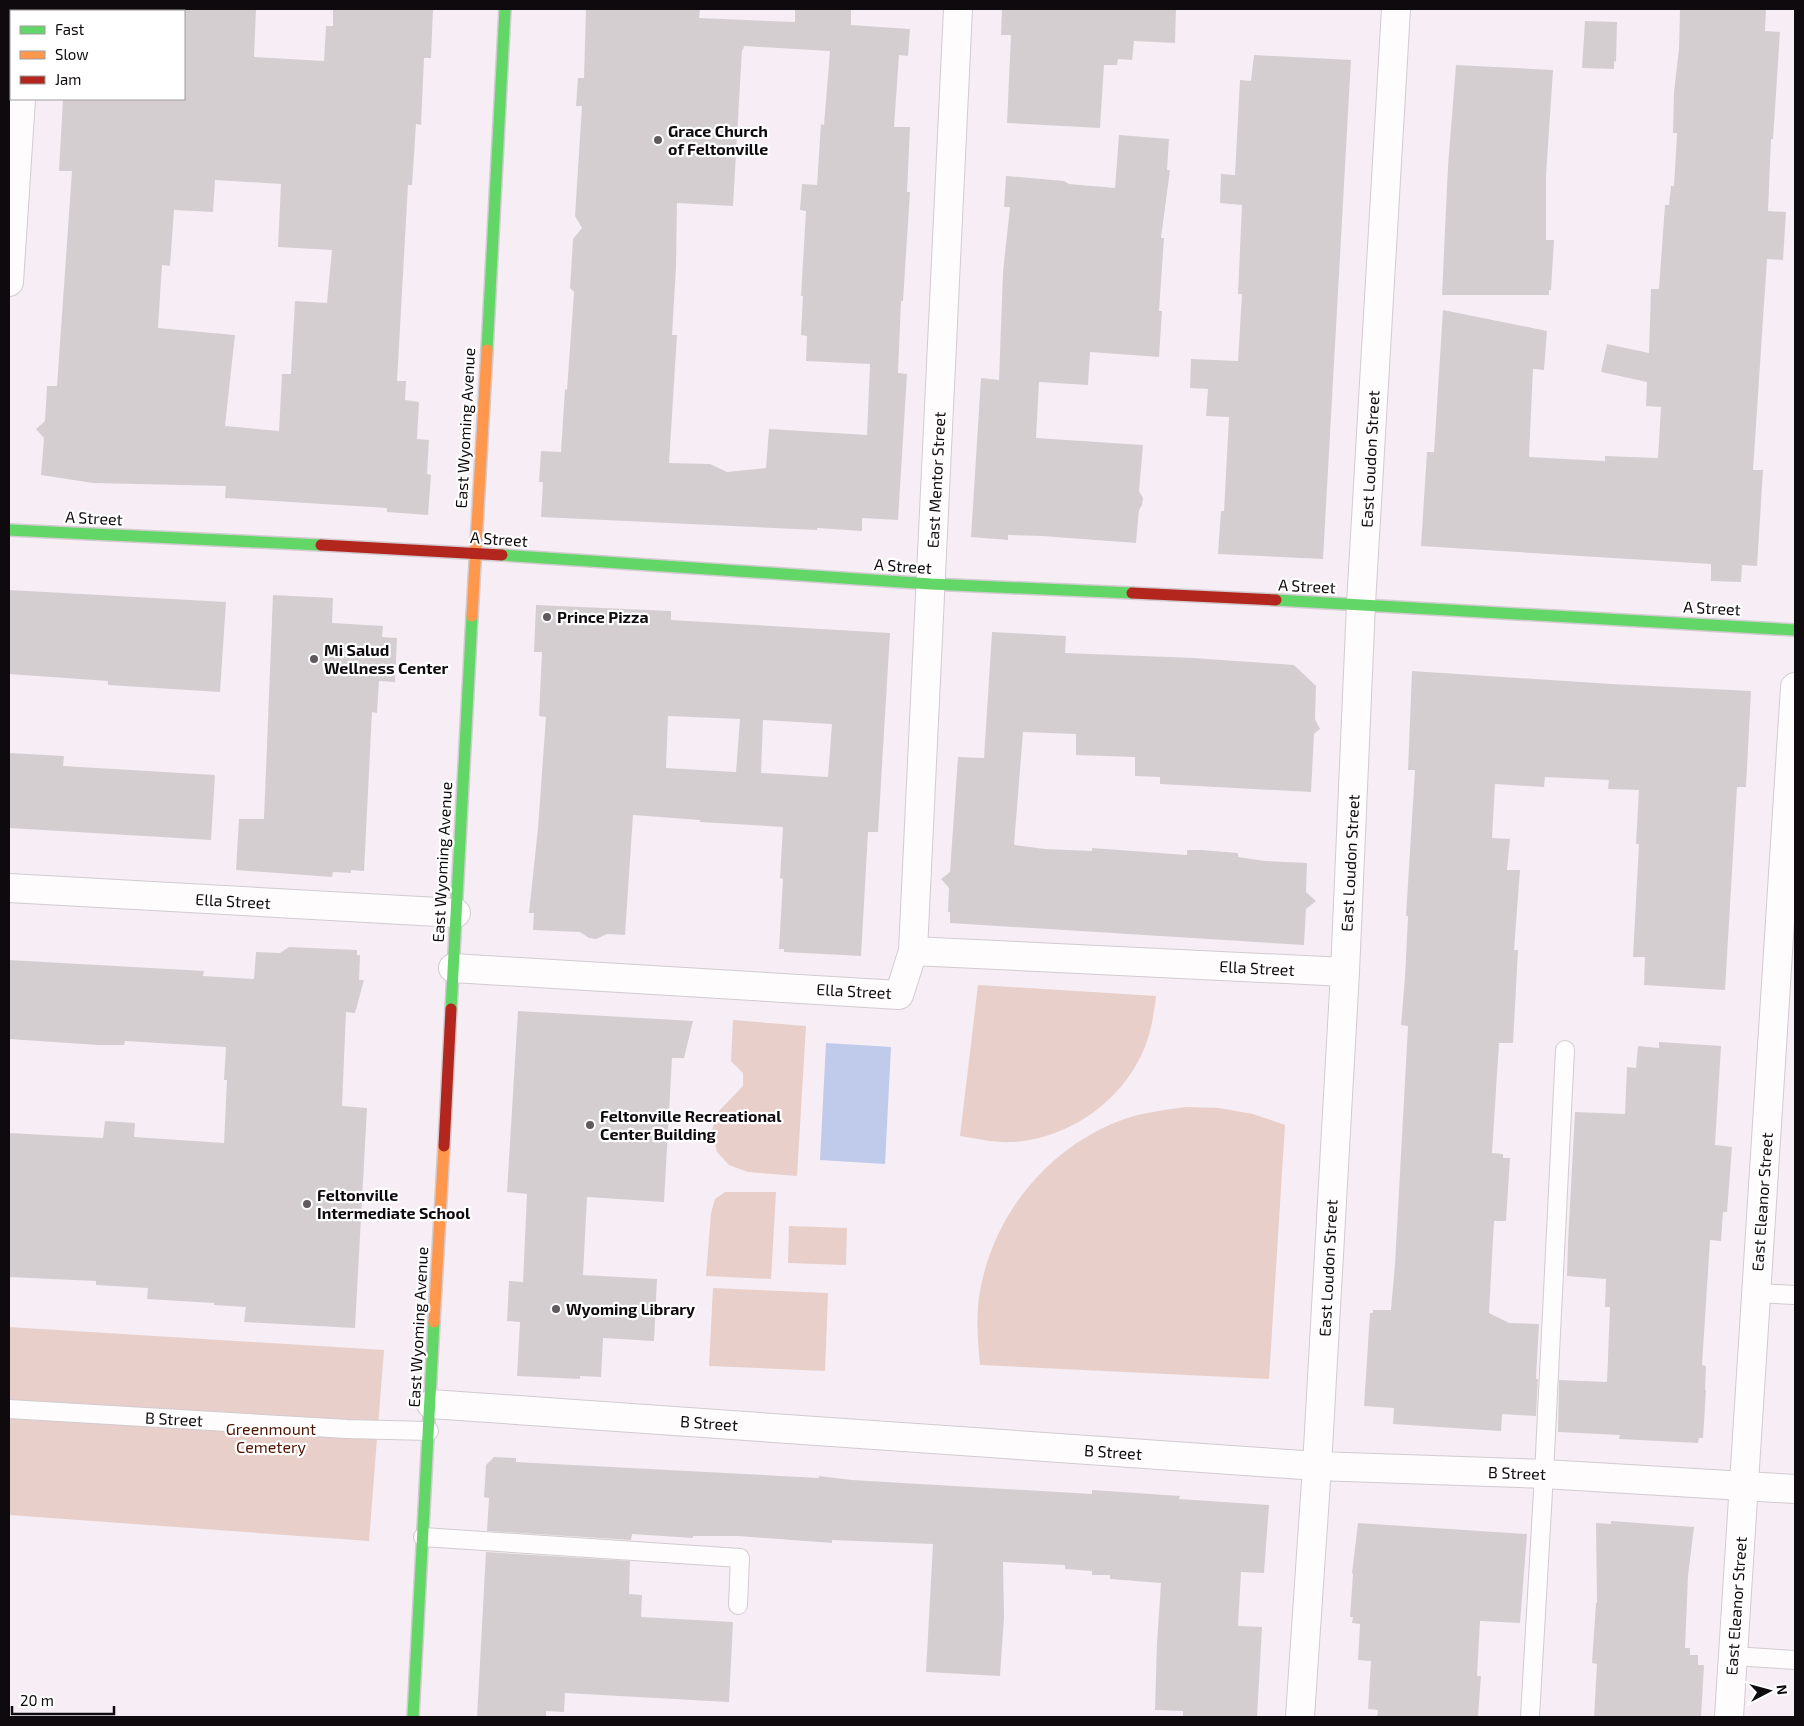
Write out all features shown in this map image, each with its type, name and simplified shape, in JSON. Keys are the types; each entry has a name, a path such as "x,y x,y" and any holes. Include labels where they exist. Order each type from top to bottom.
{"street":[{"name":"East Wyoming Avenue","path":"413,1717 431,1404 474,553 505,9"},
{"name":"East Mentor Street","path":"913,951 958,9"},
{"name":"East Loudon Street","path":"1300,1717 1317,1466 1345,972 1361,604 1396,9"},
{"path":"9,282 21,100"},
{"name":"A Street","path":"9,530 474,553 931,584 1361,604 1795,630"},
{"name":"East Eleanor Street","path":"1729,1717 1795,687"},
{"name":"Ella Street","path":"9,888 456,913"},
{"name":"Ella Street","path":"453,968 899,995 913,951 1345,972"},
{"name":"B Street","path":"431,1404 1317,1466 1544,1474 1795,1489"}],"lane":[{"path":"1530,1717 1565,1050"},
{"path":"1756,1293 1795,1295"},
{"name":"B Street","path":"9,1409 337,1428 429,1431"},
{"path":"423,1537 740,1558 738,1606"},
{"path":"1732,1656 1795,1660"}],"green space":[{"path":"978,985 1156,996 1154,1014 1147,1041 1138,1061 1126,1080 1112,1097 1077,1123 1036,1139 1014,1142 1000,1142 960,1136"},
{"path":"733,1020 806,1026 797,1176 748,1172 729,1165 717,1152 712,1131 716,1114 743,1086 743,1073 731,1061"},
{"path":"1186,1107 1219,1108 1253,1114 1285,1125 1269,1379 980,1365 978,1314 979,1297 985,1268 1009,1214 1026,1190 1045,1169 1068,1150 1092,1134 1119,1121 1135,1116"},
{"path":"725,1192 776,1192 771,1279 706,1276 711,1213 715,1199"},
{"path":"789,1226 847,1228 846,1265 788,1263"},
{"path":"713,1288 828,1293 825,1371 709,1366"},
{"name":"Greenmount Cemetery","path":"9,1327 384,1350 369,1541 9,1515"}],"water":[{"path":"826,1043 891,1047 885,1164 820,1160"}],"building":[{"path":"184,9 256,9 254,57 324,61 326,26 333,26 333,9 433,9 431,58 424,58 421,125 416,124 412,185 408,185 397,381 406,381 405,400 419,402 417,439 429,440 427,474 431,475 428,515 387,512 387,508 225,498 226,486 93,483 41,475 44,438 36,429 45,421 47,386 57,386 72,171 59,171 63,100 185,100","holes":["215,180 281,184 278,247 332,250 327,303 295,301 291,374 282,374 279,431 225,426 235,335 158,328 162,265 170,266 174,210 213,212"]},
{"path":"586,9 700,9 699,18 795,22 795,9 851,9 851,25 910,29 908,56 899,55 894,127 910,127 907,192 910,192 903,301 901,301 898,373 907,374 898,520 862,518 862,531 541,517 543,482 539,482 541,451 561,452 574,292 570,288 573,239 582,228 575,216 582,106 576,106 578,78 584,78","holes":["744,46 830,51 824,125 821,124 817,185 802,184 800,210 806,211 801,296 803,296 801,335 807,336 806,361 870,364 867,435 769,429 766,468 727,472 710,464 669,463 677,335 672,335 677,203 733,206 742,50"]},
{"path":"1002,9 1176,9 1175,43 1134,41 1132,60 1118,59 1117,65 1104,65 1100,128 1007,123 1011,35 1001,35"},
{"path":"1680,9 1766,9 1765,31 1780,32 1773,139 1771,139 1768,211 1786,212 1783,260 1767,259 1753,470 1763,470 1757,566 1742,565 1741,582 1711,581 1711,564 1421,546 1427,452 1434,452 1443,310 1547,331 1544,370 1533,369 1529,457 1605,461 1605,456 1658,458 1661,407 1646,406 1647,382 1601,372 1607,344 1649,353 1651,289 1659,289 1665,205 1669,205 1671,186 1674,186 1677,133 1673,133 1674,92 1679,49"},
{"path":"1585,21 1617,22 1616,62 1614,61 1614,69 1582,68"},
{"path":"1254,55 1351,60 1323,559 1218,554 1221,511 1224,511 1229,417 1206,416 1208,389 1190,388 1191,359 1238,361 1242,294 1238,294 1242,205 1220,203 1221,174 1235,175 1240,80 1251,81"},
{"path":"1456,65 1553,70 1546,175 1546,240 1554,240 1551,290 1549,290 1549,295 1442,295 1448,166"},
{"path":"1119,135 1169,139 1167,170 1170,170 1161,238 1164,238 1159,311 1162,311 1159,357 1090,352 1088,385 1039,382 1036,438 1143,445 1139,491 1143,498 1139,510 1136,543 1042,536 1008,535 1008,540 971,537 981,378 999,380 1003,272 1010,207 1004,207 1006,176 1115,188"},
{"path":"9,590 226,602 220,692 108,685 108,681 9,674"},
{"path":"273,595 333,598 332,623 383,626 382,637 397,638 395,682 379,681 377,713 372,712 364,871 351,870 351,873 333,872 332,877 236,870 239,819 264,819"},
{"path":"536,605 671,611 671,620 890,633 878,832 868,832 861,956 784,952 784,949 779,949 783,879 780,878 783,827 700,822 700,820 633,815 625,935 607,934 596,939 589,938 580,932 533,930 534,913 529,913 538,828 546,717 539,716 542,652 534,652","holes":["668,716 740,719 736,772 666,768","763,720 832,724 828,777 761,773"]},
{"path":"992,632 1066,636 1065,653 1194,658 1294,665 1316,686 1315,719 1320,729 1314,734 1311,792 1160,784 1160,777 1135,776 1135,757 1076,755 1076,734 1023,732 1014,845 1045,849 1092,851 1092,848 1187,855 1187,850 1201,850 1238,853 1238,857 1265,861 1307,863 1306,892 1316,901 1306,909 1304,945 950,923 950,912 948,912 949,888 941,879 950,872 958,757 984,758"},
{"path":"1412,671 1751,691 1746,787 1737,787 1725,990 1644,985 1645,957 1633,957 1639,844 1636,844 1639,790 1608,789 1609,780 1545,777 1544,787 1495,784 1492,838 1510,839 1507,870 1520,870 1514,950 1518,950 1513,1043 1499,1043 1492,1153 1503,1154 1503,1158 1510,1158 1506,1221 1494,1221 1489,1313 1509,1323 1539,1324 1536,1416 1502,1414 1501,1431 1393,1424 1394,1408 1364,1406 1370,1313 1373,1313 1373,1310 1391,1310 1395,1264 1408,1026 1401,1025 1415,770 1408,770"},
{"path":"9,753 64,756 63,766 215,775 211,840 9,828"},
{"path":"289,947 357,950 357,955 360,955 359,980 364,980 355,1013 346,1012 342,1106 367,1108 355,1328 244,1322 246,1307 147,1299 148,1288 96,1285 96,1281 9,1277 9,1133 103,1138 105,1121 135,1123 134,1137 224,1143 227,1080 224,1080 226,1047 125,1041 124,1045 98,1045 9,1039 9,960 204,971 203,976 254,979 256,952 280,953"},
{"name":"Feltonville Recreational Center Building","path":"518,1011 693,1021 684,1058 672,1058 664,1202 587,1197 583,1275 657,1279 654,1341 603,1338 601,1377 580,1376 580,1379 517,1376 520,1322 507,1321 509,1281 523,1282 527,1194 507,1192"},
{"path":"1659,1042 1721,1046 1715,1145 1732,1147 1727,1212 1723,1212 1721,1241 1710,1240 1702,1365 1706,1366 1706,1390 1703,1438 1699,1438 1698,1443 1619,1439 1620,1435 1558,1432 1559,1380 1607,1382 1610,1307 1605,1307 1606,1279 1567,1276 1575,1112 1625,1114 1627,1067 1636,1068 1638,1046 1659,1048"},
{"path":"494,1457 516,1458 516,1462 819,1478 819,1476 852,1480 1092,1494 1092,1490 1180,1496 1179,1499 1269,1505 1264,1573 1241,1572 1238,1626 1262,1627 1257,1717 1183,1717 1183,1711 1155,1710 1161,1583 1110,1579 1110,1575 1092,1575 1092,1571 1065,1569 1065,1565 1003,1562 1004,1617 1000,1676 926,1672 933,1544 832,1540 832,1543 738,1536 693,1536 693,1538 632,1534 631,1540 487,1531 489,1498 484,1497 486,1465"},
{"path":"1611,1521 1694,1527 1688,1576 1685,1648 1690,1648 1690,1655 1698,1655 1698,1665 1704,1665 1701,1717 1594,1717 1597,1664 1592,1663 1597,1603 1596,1523 1611,1524"},
{"path":"1358,1523 1527,1534 1520,1623 1480,1621 1477,1676 1481,1676 1478,1717 1377,1717 1378,1710 1368,1709 1371,1661 1358,1660 1360,1624 1352,1623 1353,1617 1350,1617 1352,1573"},
{"path":"486,1552 630,1561 629,1594 642,1595 641,1617 733,1622 729,1702 565,1693 564,1712 546,1711 546,1717 477,1717"}],"traffic: fast":[{"path":"487,350 505,9"},
{"path":"9,530 321,545"},
{"path":"502,555 931,584 1132,593"},
{"path":"1276,600 1795,630"},
{"path":"451,1009 472,616"},
{"path":"413,1717 434,1322"}],"traffic: slow":[{"path":"472,616 487,350"},
{"path":"434,1322 444,1146"}],"traffic: jam":[{"path":"321,545 502,555"},
{"path":"1132,593 1276,600"},
{"path":"444,1146 451,1009"}],"place":[{"name":"Grace Church of Feltonville","path":"658,140"},
{"name":"Prince Pizza","path":"547,617"},
{"name":"Mi Salud Wellness Center","path":"314,659"},
{"name":"Feltonville Recreational Center Building","path":"590,1125"},
{"name":"Feltonville Intermediate School","path":"307,1204"},
{"name":"Wyoming Library","path":"556,1309"}]}
